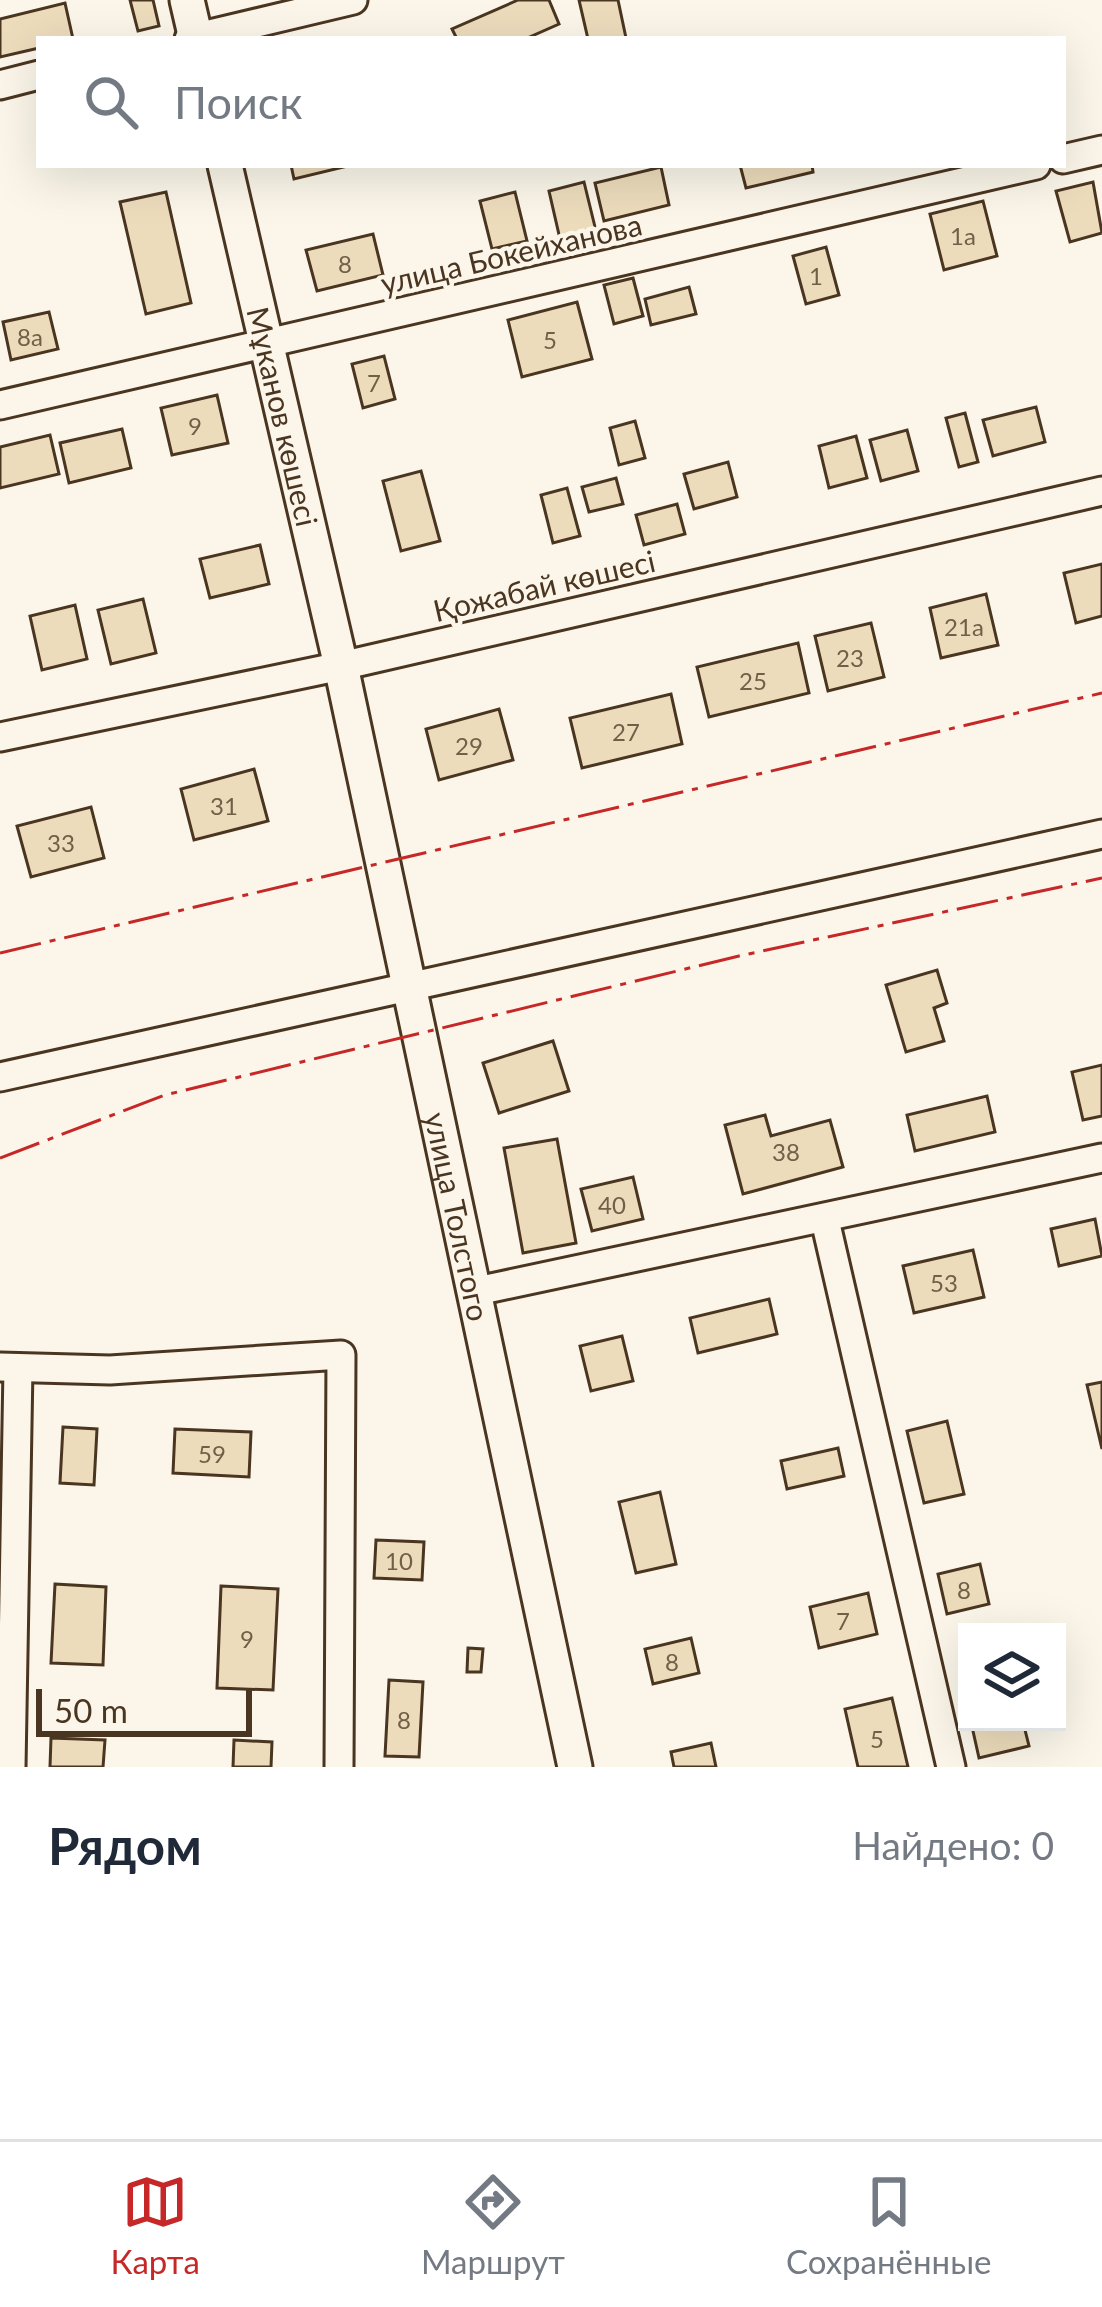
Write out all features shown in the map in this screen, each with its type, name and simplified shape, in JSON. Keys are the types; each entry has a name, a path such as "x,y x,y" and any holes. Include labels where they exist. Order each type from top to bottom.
{"street":[{"path":"187,0 194,36"},
{"path":"202,36 353,0"},
{"path":"0,85 36,76"},
{"path":"1066,158 1102,150"},
{"name":"Мұканов көшесі","path":"226,168 341,666"},
{"name":"улица Бокейханова","path":"0,405 1023,168"},
{"name":"Қожабай көшесі","path":"0,737 341,666 1102,491"},
{"name":"улица Толстого","path":"341,666 575,1767"},
{"path":"0,1077 1102,834"},
{"path":"477,1291 1102,1158"},
{"path":"825,1220 951,1767"},
{"path":"11,1767 9,1367 110,1370 341,1355 339,1767"}],"building":[{"path":"130,0 153,0 159,26 138,31"},
{"path":"518,0 549,0 559,24 532,36 456,36 452,29"},
{"path":"579,0 618,0 626,36 587,36"},
{"path":"65,3 72,36 36,36 36,49 0,57 0,19"},
{"path":"292,168 340,168 294,179"},
{"path":"661,168 669,205 604,221 595,183"},
{"path":"741,168 812,168 813,172 746,188"},
{"path":"584,182 596,231 560,239 549,191"},
{"path":"1093,182 1102,233 1070,242 1056,191"},
{"path":"166,192 191,303 146,314 120,202"},
{"path":"515,192 527,241 492,249 480,201"},
{"path":"983,201 997,256 944,270 930,214"},
{"path":"373,234 383,275 317,291 306,250"},
{"path":"826,247 839,295 806,304 793,256"},
{"path":"633,278 643,316 614,324 604,285"},
{"path":"689,287 696,314 651,325 645,299"},
{"path":"577,302 592,359 522,377 508,320"},
{"path":"49,312 58,349 11,360 3,322"},
{"path":"384,356 395,399 363,408 352,364"},
{"path":"217,395 228,443 172,455 161,408"},
{"path":"1036,407 1045,442 993,456 983,420"},
{"path":"965,413 978,462 959,467 946,418"},
{"path":"635,421 645,458 619,465 610,428"},
{"path":"122,429 131,468 69,483 60,443"},
{"path":"907,430 918,471 881,481 870,440"},
{"path":"50,435 59,474 0,488 0,447"},
{"path":"856,436 867,478 829,488 819,446"},
{"path":"728,462 737,497 694,509 684,474"},
{"path":"421,471 440,541 401,551 383,481"},
{"path":"616,478 623,504 589,512 582,487"},
{"path":"567,488 580,536 553,543 541,495"},
{"path":"677,504 685,534 644,545 636,515"},
{"path":"260,545 269,584 210,598 200,559"},
{"path":"1102,564 1102,616 1076,623 1064,573"},
{"path":"986,594 998,645 941,658 930,608"},
{"path":"143,599 156,653 111,664 98,610"},
{"path":"75,605 87,659 42,670 30,616"},
{"path":"871,623 884,677 828,691 815,636"},
{"path":"798,643 809,693 709,717 697,667"},
{"path":"671,694 682,744 582,768 570,718"},
{"path":"499,709 513,760 439,780 426,729"},
{"path":"254,769 268,821 194,840 181,789"},
{"path":"91,807 104,858 31,877 17,826"},
{"path":"937,970 947,1003 934,1008 944,1041 906,1052 886,985"},
{"path":"553,1041 569,1091 499,1113 483,1063"},
{"path":"1102,1065 1102,1116 1083,1120 1072,1072"},
{"path":"987,1096 995,1132 915,1151 907,1115"},
{"path":"765,1115 771,1136 830,1120 843,1167 743,1194 725,1125"},
{"path":"557,1139 576,1243 523,1253 504,1148"},
{"path":"633,1177 643,1219 592,1231 581,1189"},
{"path":"1095,1219 1102,1256 1059,1266 1051,1229"},
{"path":"973,1250 984,1297 914,1313 903,1266"},
{"path":"769,1299 777,1334 698,1353 690,1318"},
{"path":"622,1336 633,1381 591,1391 580,1346"},
{"path":"1102,1382 1102,1449 1087,1385"},
{"path":"947,1421 964,1494 924,1503 907,1431"},
{"path":"63,1427 97,1429 94,1485 60,1483"},
{"path":"175,1429 251,1432 249,1477 173,1473"},
{"path":"838,1448 844,1476 787,1489 781,1461"},
{"path":"660,1492 676,1564 636,1573 619,1502"},
{"path":"376,1540 424,1542 422,1580 374,1578"},
{"path":"980,1564 989,1604 947,1614 938,1574"},
{"path":"55,1584 106,1587 103,1665 51,1663"},
{"path":"221,1586 278,1589 273,1690 217,1688"},
{"path":"868,1593 877,1634 819,1648 810,1607"},
{"path":"691,1638 699,1673 653,1684 645,1649"},
{"path":"468,1648 483,1649 481,1672 467,1672"},
{"path":"389,1680 423,1682 419,1757 385,1756"},
{"path":"892,1698 908,1767 858,1767 845,1709"},
{"path":"973,1731 1025,1731 1029,1746 979,1758"},
{"path":"51,1738 105,1740 103,1767 50,1767"},
{"path":"234,1740 272,1742 271,1767 233,1767"},
{"path":"711,1743 716,1767 674,1767 671,1752"}],"power":[{"path":"0,953 1102,693"},
{"path":"0,1158 165,1095 739,956 1102,878"}]}
